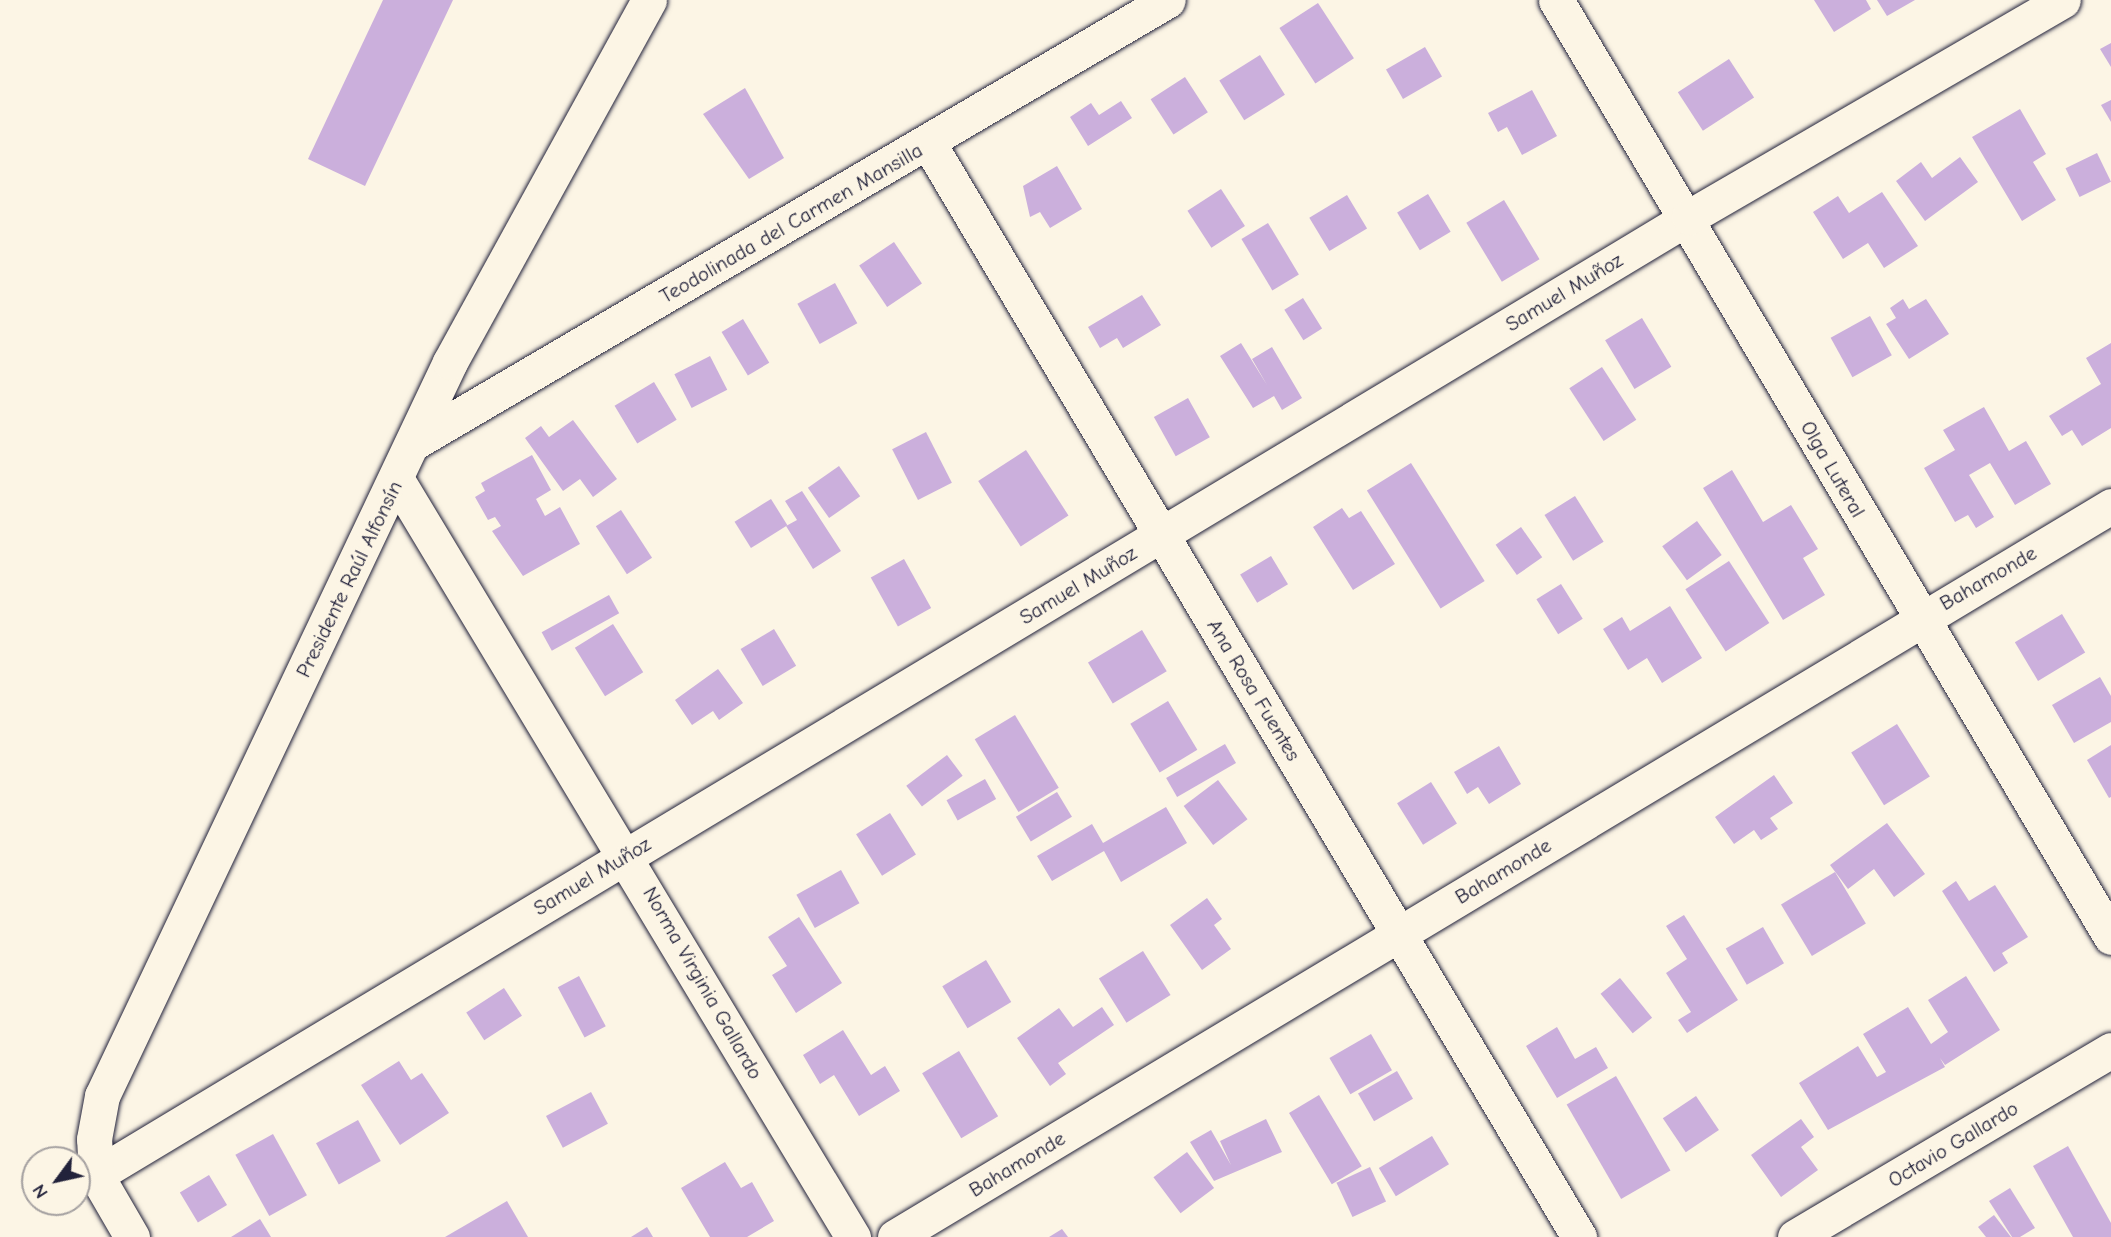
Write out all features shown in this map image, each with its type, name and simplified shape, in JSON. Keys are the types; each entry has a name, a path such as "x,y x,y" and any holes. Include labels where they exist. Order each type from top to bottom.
{"street":[{"name":"Presidente Raúl Alfonsín","path":"96,1175 94,1139 102,1096 397,480 450,362 649,0"},
{"name":"Teodolinada del Carmen Mansilla","path":"413,443 929,144 1168,0"},
{"name":"Olga Luteral","path":"1556,0 1689,217 1919,619 2111,937"},
{"name":"Samuel Muñoz","path":"96,1175 1689,217 2063,0"},
{"name":"Ana Rosa Fuentes","path":"929,144 1578,1237"},
{"name":"Norma Virginia Gallardo","path":"397,480 628,855 853,1237"},
{"name":"Bahamonde","path":"895,1237 2111,506"},
{"name":"Octavio Gallardo","path":"1795,1237 2111,1050"},
{"path":"96,1175 132,1237"}],"building":[{"path":"383,0 453,0 365,186 308,159"},
{"path":"1814,0 1866,0 1871,9 1834,32"},
{"path":"1877,0 1915,0 1887,16"},
{"path":"1318,3 1354,58 1315,83 1279,28"},
{"path":"2111,43 2111,67 2100,49"},
{"path":"1425,47 1442,76 1403,99 1386,70"},
{"path":"1260,55 1285,95 1244,120 1219,80"},
{"path":"1729,59 1754,98 1703,131 1678,92"},
{"path":"1185,77 1208,112 1173,135 1151,99"},
{"path":"745,88 784,158 749,179 703,114"},
{"path":"1532,90 1557,136 1522,155 1507,127 1498,132 1488,113"},
{"path":"2111,100 2111,122 2101,105"},
{"path":"1121,101 1132,118 1088,146 1070,117 1091,103 1099,115"},
{"path":"2020,109 2046,154 2033,162 2056,200 2022,221 1972,137"},
{"path":"2097,153 2111,182 2080,197 2066,168"},
{"path":"1960,157 1978,182 1925,221 1896,181 1921,162 1932,178"},
{"path":"1057,166 1082,209 1050,228 1040,212 1030,217 1023,186"},
{"path":"1221,189 1245,226 1211,248 1187,211"},
{"path":"1882,192 1918,246 1884,268 1868,243 1843,259 1813,212 1838,196 1849,213"},
{"path":"1428,194 1451,232 1420,250 1397,213"},
{"path":"1347,195 1367,228 1329,251 1309,218"},
{"path":"1504,200 1540,259 1502,282 1466,223"},
{"path":"1268,223 1299,274 1272,290 1241,239"},
{"path":"894,242 922,283 887,307 859,265"},
{"path":"835,283 857,323 820,344 797,304"},
{"path":"1142,295 1161,325 1123,348 1117,338 1100,348 1088,327"},
{"path":"1303,298 1322,329 1303,340 1284,310"},
{"path":"1903,299 1909,309 1926,299 1949,334 1909,359 1886,324 1896,318 1890,308"},
{"path":"1870,316 1892,355 1852,377 1831,338"},
{"path":"1642,318 1671,367 1634,389 1605,340"},
{"path":"743,319 769,363 748,376 722,332"},
{"path":"1241,343 1267,385 1252,359 1272,347 1302,398 1282,410 1274,396 1253,408 1220,356"},
{"path":"2111,343 2111,428 2082,446 2072,430 2062,436 2049,416 2101,384 2086,358"},
{"path":"710,356 727,390 692,408 674,374"},
{"path":"1602,367 1636,420 1604,441 1569,388"},
{"path":"654,382 677,420 637,443 615,406"},
{"path":"1188,398 1210,437 1176,456 1154,417"},
{"path":"1984,407 2009,451 2026,441 2051,484 2015,505 1990,463 1969,475 1994,517 1976,528 1968,515 1955,522 1924,468 1955,450 1943,430"},
{"path":"573,420 617,479 593,497 580,479 563,491 525,438 541,426 549,437"},
{"path":"926,432 952,483 918,500 892,449"},
{"path":"1026,450 1068,515 1021,546 978,481"},
{"path":"532,455 551,490 536,499 545,516 560,507 580,544 523,576 492,531 501,526 495,517 488,520 475,497 485,491 481,483"},
{"path":"1411,463 1485,581 1441,608 1367,491"},
{"path":"839,466 860,496 829,518 808,488"},
{"path":"1732,470 1763,522 1791,505 1818,549 1803,558 1825,595 1783,620 1703,488"},
{"path":"802,491 841,551 813,569 786,526 797,520 785,501"},
{"path":"1575,496 1604,542 1573,561 1544,515"},
{"path":"771,499 787,525 751,548 735,522"},
{"path":"1342,508 1349,518 1361,511 1395,564 1353,590 1313,527"},
{"path":"621,510 652,558 627,574 596,526"},
{"path":"1697,521 1722,555 1687,580 1662,546"},
{"path":"1521,527 1542,557 1517,575 1496,545"},
{"path":"1271,556 1288,584 1257,603 1240,575"},
{"path":"904,559 931,608 898,626 871,577"},
{"path":"1729,561 1769,623 1726,651 1685,589"},
{"path":"1561,584 1583,619 1558,634 1536,599"},
{"path":"609,595 619,613 552,651 542,632"},
{"path":"1670,606 1702,658 1662,683 1647,658 1628,670 1603,629 1622,617 1630,631"},
{"path":"2062,614 2085,653 2038,681 2015,642"},
{"path":"613,624 643,672 605,696 575,648"},
{"path":"774,629 796,666 763,686 741,649"},
{"path":"1142,630 1167,671 1113,704 1088,662"},
{"path":"718,669 743,703 719,720 713,711 692,725 675,700"},
{"path":"2100,677 2111,696 2111,722 2074,743 2052,705"},
{"path":"1168,701 1197,750 1160,773 1130,724"},
{"path":"1015,715 1059,788 1018,812 975,739"},
{"path":"1897,724 1930,777 1884,805 1851,753"},
{"path":"1225,744 1236,763 1177,797 1166,778"},
{"path":"2111,745 2111,797 2109,798 2087,760"},
{"path":"1499,746 1521,784 1489,804 1478,787 1467,794 1454,772"},
{"path":"947,755 963,776 922,806 906,786"},
{"path":"1774,775 1793,803 1770,818 1778,829 1761,840 1754,830 1734,844 1715,817"},
{"path":"985,779 996,799 958,820 947,800"},
{"path":"1218,780 1247,819 1213,845 1184,806"},
{"path":"1431,782 1457,824 1423,845 1397,803"},
{"path":"1057,792 1072,817 1031,842 1016,817"},
{"path":"1166,807 1187,843 1121,882 1104,851 1052,881 1037,856 1092,824 1103,843"},
{"path":"890,813 916,855 882,876 856,834"},
{"path":"1887,823 1925,874 1894,897 1874,869 1848,889 1830,865"},
{"path":"841,870 859,903 815,928 796,895"},
{"path":"1835,872 1866,923 1812,956 1781,904"},
{"path":"1956,881 1969,901 1995,885 2028,937 2002,953 2008,963 1994,972 1942,891"},
{"path":"1207,898 1222,919 1214,925 1231,949 1202,970 1170,925"},
{"path":"1684,915 1738,1000 1687,1033 1678,1020 1691,1012 1666,973 1687,959 1666,926"},
{"path":"799,917 842,983 796,1013 772,975 787,966 768,937"},
{"path":"1763,927 1784,963 1747,985 1726,948"},
{"path":"1143,951 1171,995 1126,1023 1099,979"},
{"path":"986,960 1011,1002 968,1028 942,986"},
{"path":"579,976 606,1026 585,1038 558,987"},
{"path":"1966,976 2000,1030 1945,1065 1940,1058 1945,1067 1828,1130 1799,1083 1858,1046 1877,1077 1886,1072 1863,1034 1908,1007 1931,1044 1948,1032 1928,1000"},
{"path":"1620,978 1652,1018 1633,1033 1601,994"},
{"path":"504,988 522,1016 484,1040 466,1013"},
{"path":"1102,1007 1114,1025 1058,1063 1066,1074 1050,1086 1017,1038 1059,1008 1073,1027"},
{"path":"1557,1027 1575,1059 1596,1047 1608,1068 1557,1098 1526,1046"},
{"path":"843,1030 871,1075 885,1066 900,1091 859,1116 834,1075 820,1084 803,1055"},
{"path":"1371,1034 1392,1070 1350,1094 1329,1058"},
{"path":"959,1051 998,1116 961,1138 922,1073"},
{"path":"399,1061 411,1080 422,1073 449,1113 400,1145 361,1085"},
{"path":"1397,1071 1413,1099 1374,1121 1358,1094"},
{"path":"1616,1076 1670,1170 1621,1199 1567,1104"},
{"path":"591,1092 608,1124 563,1148 546,1116"},
{"path":"1319,1095 1362,1166 1332,1184 1289,1113"},
{"path":"1696,1096 1719,1130 1686,1152 1663,1118"},
{"path":"1266,1119 1282,1152 1214,1181 1190,1142 1211,1130 1231,1165 1220,1141"},
{"path":"1801,1119 1814,1137 1801,1147 1818,1170 1781,1197 1751,1155"},
{"path":"358,1120 381,1161 339,1184 316,1143"},
{"path":"273,1134 307,1195 269,1216 235,1155"},
{"path":"1432,1136 1449,1164 1396,1196 1379,1168"},
{"path":"2068,1146 2111,1223 2111,1237 2073,1237 2033,1166"},
{"path":"1187,1152 1214,1188 1181,1213 1153,1177"},
{"path":"725,1162 741,1188 752,1182 774,1221 747,1237 710,1237 681,1188"},
{"path":"1370,1167 1386,1201 1353,1217 1336,1183"},
{"path":"209,1175 227,1205 198,1223 180,1193"},
{"path":"2010,1188 2035,1228 2020,1237 2012,1237 1989,1201"},
{"path":"507,1201 528,1237 445,1237"},
{"path":"1994,1215 2011,1237 1986,1237 1978,1227"},
{"path":"260,1219 271,1237 231,1237"},
{"path":"647,1227 653,1237 631,1237"},
{"path":"1062,1229 1068,1237 1049,1237"}]}
